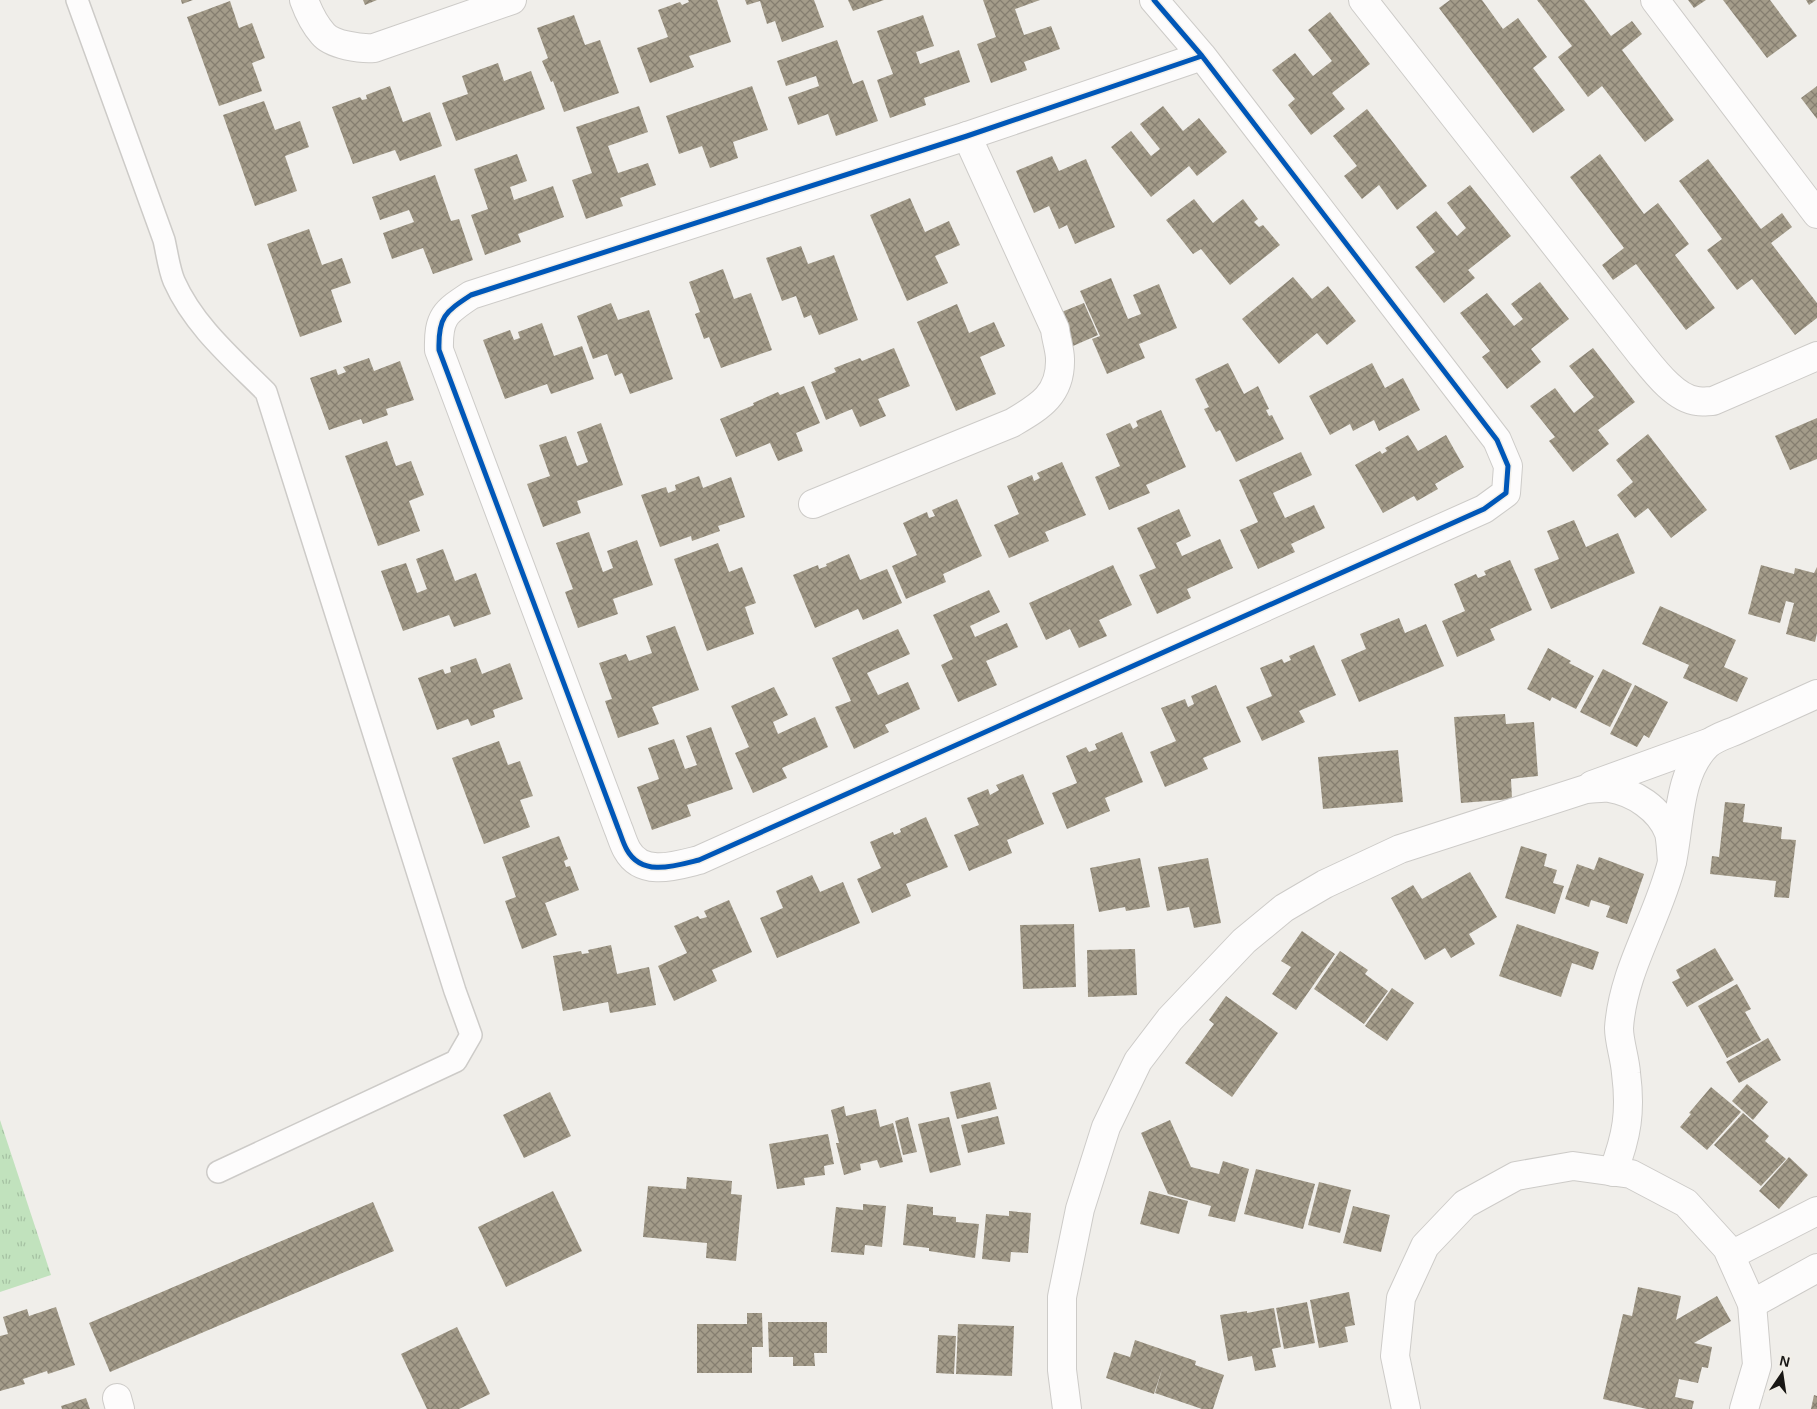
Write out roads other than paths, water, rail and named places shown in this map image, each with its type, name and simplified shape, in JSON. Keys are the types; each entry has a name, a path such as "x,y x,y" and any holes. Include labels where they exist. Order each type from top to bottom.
{"street":[{"path":"304,0 306,8 324,36 346,46 361,49 374,48 512,0"},
{"path":"1154,0 1202,56 1498,440 1508,466 1506,492 1484,509 699,860 669,868 644,866 628,852 618,828 439,350 438,334 442,319 456,305 471,295 967,136 1202,56"},
{"path":"1364,0 1640,353 1657,374 1676,392 1695,401 1713,401 1817,356"},
{"path":"1655,0 1817,214"},
{"path":"813,504 1012,423 1037,408 1056,387 1060,360 1055,329 967,136"},
{"path":"1067,1409 1062,1370 1062,1296 1080,1209 1106,1127 1138,1061 1170,1018 1244,941 1284,908 1325,884 1400,849 1566,794 1708,743 1817,694"},
{"path":"1612,1172 1623,1146 1630,1108 1619,1030 1626,986 1666,882 1672,861 1686,779 1694,760 1708,743"},
{"path":"1566,794 1586,789 1608,788 1626,792 1645,803 1660,816 1669,834 1672,861"},
{"path":"1406,1409 1395,1356 1401,1298 1425,1246 1465,1204 1516,1176 1573,1166 1631,1174 1686,1203 1728,1248 1752,1304 1757,1365 1744,1409"},
{"path":"1731,1255 1817,1211"},
{"path":"1752,1304 1817,1268"}],"lane":[{"path":"77,0 164,240 174,280 192,315 204,330 266,392 455,991 472,1035 456,1061 218,1172"}]}
